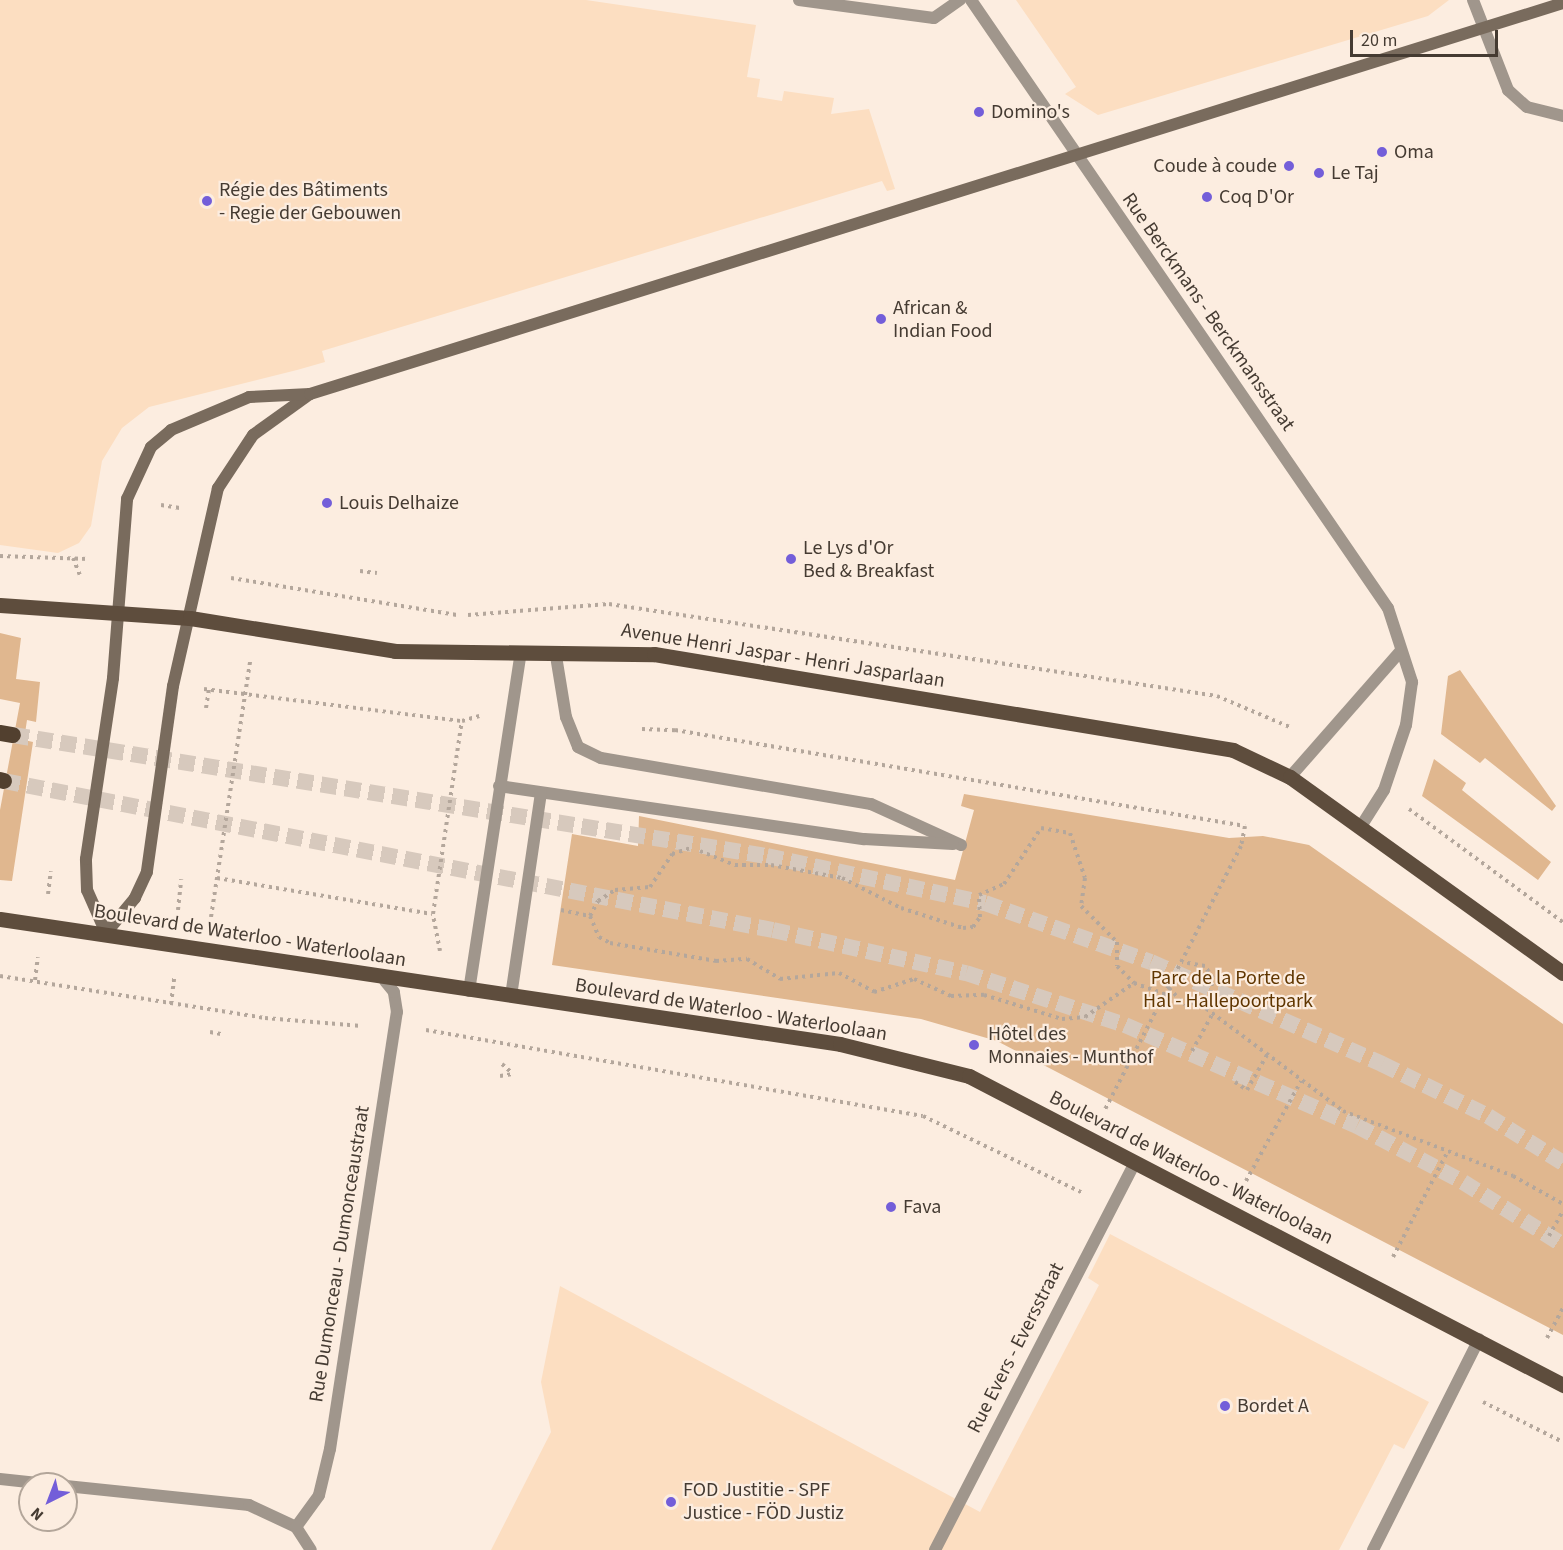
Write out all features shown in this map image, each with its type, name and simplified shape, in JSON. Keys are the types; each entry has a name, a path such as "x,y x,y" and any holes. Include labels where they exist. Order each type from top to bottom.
{"main road":[{"path":"310,394 253,435 225,472 173,686 147,872 135,898 106,933 87,890 86,859 120,614 128,499 151,447 197,415 232,402 310,394 1078,157 1563,3"},
{"name":"Avenue Henri Jaspar - Henri Jasparlaan","path":"0,605 190,618 395,651 521,653 556,656 591,650 654,654 1233,750 1290,777 1563,973"},
{"name":"Boulevard de Waterloo - Waterloolaan","path":"0,920 178,944 385,981 511,996 840,1044 969,1076 1134,1165 1479,1339 1563,1384"}],"street":[{"path":"799,0 934,18 960,0"},
{"name":"Rue Berckmans - Berckmansstraat","path":"971,0 1388,608 1400,652"},
{"path":"1473,0 1498,72 1517,100 1563,116"},
{"path":"1290,777 1400,652 1412,682 1406,725 1384,790 1360,828"},
{"path":"469,991 521,653"},
{"path":"500,786 541,793 663,806 864,839 961,844 871,804 601,758 578,747 566,717 556,656"},
{"path":"511,996 541,793"},
{"name":"Rue Dumonceau - Dumonceaustraat","path":"296,1527 311,1510 326,1477 394,1028 394,992 385,981"},
{"name":"Rue Evers - Eversstraat","path":"935,1550 1134,1165"},
{"path":"1373,1550 1479,1339"},
{"path":"0,1479 18,1481"},
{"path":"78,1487 249,1505 296,1527 311,1550"}],"path":[{"path":"160,504 190,510"},
{"path":"0,556 72,557"},
{"path":"360,571 377,573"},
{"path":"219,623 226,577"},
{"path":"210,922 242,694 266,584"},
{"path":"205,713 210,679"},
{"path":"441,956 433,914 462,721"},
{"path":"1103,1114 1241,846 1245,826"},
{"path":"590,916 598,901 615,890 650,887 672,854 690,848 735,865 771,865 842,878 901,908 973,927 980,917 980,895 1004,884 1041,828 1074,838 1085,878 1081,906 1117,942 1118,966 1134,983 1165,994"},
{"path":"171,1004 178,944 182,876"},
{"path":"217,878 433,914"},
{"path":"561,910 590,916"},
{"path":"590,916 599,937 610,943 716,961 747,959 780,979 839,973 874,992 914,979 951,996 984,994 1062,1019 1086,1017 1134,983"},
{"path":"1182,962 1199,963 1210,972 1210,993 1200,1004"},
{"path":"0,976 265,1018 430,1031 650,1072 923,1116 1091,1197"},
{"path":"1169,987 1178,1002 1200,1004 1343,1111 1447,1153 1513,1176 1563,1204"},
{"path":"1192,1051 1213,1013"},
{"path":"210,1032 221,1034"},
{"path":"1235,1082 1247,1090 1268,1055"},
{"path":"500,1076 513,1074 502,1064"},
{"path":"1243,1187 1301,1081"},
{"path":"1390,1263 1447,1153"},
{"path":"1550,1236 1563,1211"},
{"path":"1541,1349 1563,1308"},
{"path":"1473,1397 1563,1442"}],"shaded area":[{"path":"0,0 586,0 756,25 747,77 760,79 757,97 782,101 784,91 834,98 831,114 869,109 895,189 887,191 882,181 322,351 325,362 149,407 122,428 102,461 91,526 79,543 58,553 0,545"},
{"path":"1016,0 1449,0 1428,16 1098,115 1065,94 1076,87"},
{"path":"1110,1234 1429,1402 1404,1449 1394,1444 1339,1550 491,1550 551,1432 541,1382 560,1286 980,1512 1099,1285 1088,1278"}],"green space":[{"path":"0,633 21,638 16,679 40,682 36,722 27,720 24,740 33,742 12,881 0,880 0,810 20,703 0,699"},
{"path":"1460,670 1556,806 1552,811 1485,758 1480,763 1441,734 1448,676"},
{"path":"1434,759 1466,783 1462,790 1551,862 1538,880 1422,796"},
{"name":"Parc de la Porte de Hal - Hallepoortpark","path":"964,794 1229,838 1263,836 1309,845 1563,1024 1563,1335 997,1041 921,1019 552,965 572,834 638,846 639,816 955,880 974,810 961,806"}],"tunnel":[{"path":"13,735 767,856 985,903 1151,962 1382,1064 1488,1116 1563,1163"},
{"path":"4,781 773,930 966,973 1125,1025 1357,1126 1463,1182 1563,1245"}],"place":[{"name":"Domino's","path":"979,112"},
{"name":"Oma","path":"1382,152"},
{"name":"Coude à coude","path":"1289,166"},
{"name":"Le Taj","path":"1319,173"},
{"name":"Coq D'Or","path":"1207,197"},
{"name":"Régie des Bâtiments - Regie der Gebouwen","path":"207,201"},
{"name":"African & Indian Food","path":"881,319"},
{"name":"Louis Delhaize","path":"327,503"},
{"name":"Le Lys d'Or Bed & Breakfast","path":"791,559"},
{"name":"Hôtel des Monnaies - Munthof","path":"974,1045"},
{"name":"Fava","path":"891,1207"},
{"name":"Bordet A","path":"1225,1406"},
{"name":"FOD Justitie - SPF Justice - FÖD Justiz","path":"671,1502"}]}
